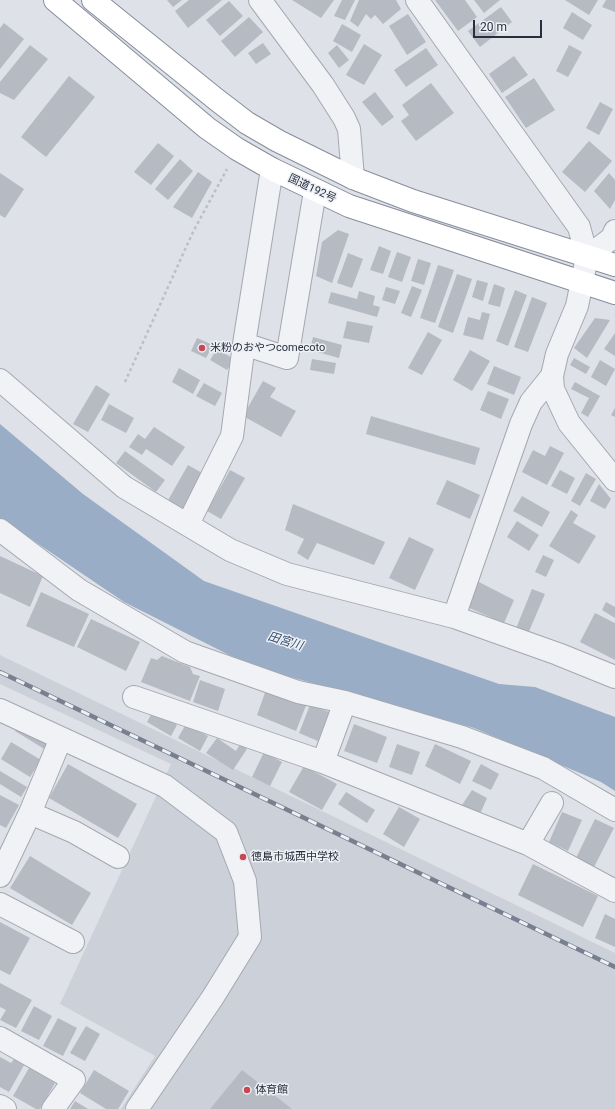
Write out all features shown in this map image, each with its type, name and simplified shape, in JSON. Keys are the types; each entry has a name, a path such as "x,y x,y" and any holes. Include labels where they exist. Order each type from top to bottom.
{"highway":[{"name":"国道192号","path":"55,0 207,128 237,149 272,169 315,191 349,206 615,293"},
{"path":"93,0 247,122 278,141 353,178 413,201 615,265"}],"street":[{"path":"260,0 323,85 344,118 348,129 353,178"},
{"path":"416,0 579,227 588,257 577,306 558,354 552,376 553,389 569,423 615,480"},
{"path":"188,524 232,436 244,344 272,169"},
{"path":"244,344 287,358 315,191"},
{"path":"588,257 612,238 615,231"},
{"path":"454,617 521,424 531,402 552,376"},
{"path":"0,380 124,487 230,550 287,574 454,617 558,654 615,677"},
{"path":"0,532 79,590 185,652 298,692 345,702 462,737 543,768 615,810"},
{"path":"134,697 323,762 528,844 615,891"},
{"path":"323,762 345,702"},
{"path":"0,710 165,786 226,832 245,881 250,937 214,997 137,1109"},
{"path":"0,876 30,813 61,738"},
{"path":"528,844 552,803"},
{"path":"30,813 74,832 118,857"},
{"path":"0,904 73,942"},
{"path":"0,1038 74,1080 53,1109"},
{"path":"0,1106 5,1109"}],"path":[{"path":"125,382 193,232 237,149"}],"shaded area":[{"name":"徳島市城西中学校","path":"0,655 615,953 615,1109 121,1109 155,1056 60,1004 171,764 0,684"}],"water":[{"name":"田宮川","path":"0,424 83,494 204,581 499,684 535,687 615,717 615,791 601,782 474,728 251,666 124,602 0,518"}],"building":[{"path":"167,0 182,0 173,7"},
{"path":"189,0 222,0 188,28 175,11"},
{"path":"292,0 334,0 321,18"},
{"path":"342,0 355,0 345,20 334,16"},
{"path":"359,0 396,0 401,9 383,24 375,15 371,19 366,14 358,27 350,21"},
{"path":"435,0 465,0 477,17 458,31"},
{"path":"474,0 500,0 484,13"},
{"path":"565,0 598,0 589,15"},
{"path":"606,0 615,0 615,12 602,7"},
{"path":"229,1 243,16 220,36 206,20"},
{"path":"501,7 512,22 480,47 468,31"},
{"path":"572,12 592,25 583,40 563,28"},
{"path":"408,14 426,42 407,55 389,26"},
{"path":"249,17 263,32 235,57 221,41"},
{"path":"4,23 24,39 0,69 0,28"},
{"path":"342,24 361,35 352,52 333,41"},
{"path":"263,43 271,54 256,64 248,53"},
{"path":"364,44 382,55 364,85 346,75"},
{"path":"30,45 48,59 14,100 0,93 0,82"},
{"path":"337,45 349,60 339,68 328,53"},
{"path":"569,45 582,52 568,77 556,71"},
{"path":"426,48 438,65 406,87 394,70"},
{"path":"514,56 528,75 502,93 489,74"},
{"path":"69,76 95,97 46,157 21,137"},
{"path":"534,78 555,110 526,128 505,97"},
{"path":"431,83 454,113 416,141 401,121 409,115 402,105"},
{"path":"375,92 394,117 382,126 362,102"},
{"path":"600,102 613,109 599,135 586,128"},
{"path":"589,141 612,161 585,192 562,172"},
{"path":"158,143 174,156 151,185 134,172"},
{"path":"180,159 193,171 168,200 155,189"},
{"path":"198,172 212,182 192,218 173,207"},
{"path":"0,173 24,189 5,218 0,215"},
{"path":"609,173 615,180 615,200 610,209 594,191"},
{"path":"338,230 349,234 332,283 316,276 322,242"},
{"path":"379,246 391,251 383,274 370,270"},
{"path":"397,252 411,257 402,282 388,277"},
{"path":"348,253 363,259 352,288 337,283"},
{"path":"418,259 431,263 424,285 411,281"},
{"path":"438,265 454,270 435,323 420,318"},
{"path":"457,274 472,279 453,333 438,327"},
{"path":"477,280 488,283 483,301 472,297"},
{"path":"494,284 505,288 500,307 488,304"},
{"path":"412,286 422,290 411,317 401,313"},
{"path":"386,287 400,291 395,304 382,300"},
{"path":"515,290 527,295 508,346 496,341"},
{"path":"359,291 375,296 373,305 380,307 377,317 328,303 331,292 357,299"},
{"path":"532,297 547,303 528,352 514,347"},
{"path":"482,312 490,314 483,340 463,335 468,317 480,320"},
{"path":"595,318 610,320 587,358 574,348"},
{"path":"347,321 373,326 369,343 343,338"},
{"path":"428,332 442,340 422,375 408,368"},
{"path":"615,333 615,356 604,349"},
{"path":"313,337 342,345 339,358 310,350"},
{"name":"米粉のおやつcomecoto","path":"197,338 213,345 206,358 191,351"},
{"path":"217,349 234,359 227,370 210,360"},
{"path":"470,350 490,361 472,391 453,380"},
{"path":"574,358 590,367 586,374 570,365"},
{"path":"312,359 336,363 334,374 310,370"},
{"path":"600,360 615,369 606,386 591,377"},
{"path":"494,366 521,377 514,395 487,384"},
{"path":"179,368 200,380 193,394 172,382"},
{"path":"263,381 276,388 270,397 296,411 281,437 243,416"},
{"path":"575,382 600,396 588,417 581,413 589,398 571,389"},
{"path":"204,383 222,393 215,406 196,396"},
{"path":"96,385 110,394 88,432 73,424"},
{"path":"488,391 509,399 501,419 480,410"},
{"path":"109,404 134,418 126,433 101,420"},
{"path":"615,408 615,417 611,415"},
{"path":"371,416 480,448 475,465 366,434"},
{"path":"154,427 185,447 172,466 146,449 142,455 129,447 138,434 145,439"},
{"path":"550,446 564,453 547,485 522,472 533,450 545,456"},
{"path":"125,451 165,480 156,492 116,463"},
{"path":"188,465 204,474 182,510 167,502"},
{"path":"230,470 245,478 221,519 207,511"},
{"path":"560,470 575,478 567,494 551,486"},
{"path":"586,473 596,479 580,506 571,501"},
{"path":"447,480 480,495 470,519 436,504"},
{"path":"599,484 611,499 605,509 590,501"},
{"path":"522,496 550,512 542,527 513,511"},
{"path":"293,504 385,542 374,565 317,543 308,560 297,553 304,539 285,530"},
{"path":"571,510 578,515 573,523 596,536 579,564 549,546"},
{"path":"517,521 539,535 529,551 507,537"},
{"path":"409,537 434,549 415,590 389,578"},
{"path":"543,555 554,560 546,577 535,572"},
{"path":"0,556 43,576 30,607 0,593"},
{"path":"477,581 514,600 504,623 467,607"},
{"path":"532,589 545,594 527,636 515,631"},
{"path":"41,592 89,614 74,647 26,626"},
{"path":"606,602 615,607 615,618 602,610"},
{"path":"595,613 615,623 615,660 580,642"},
{"path":"91,619 140,642 126,671 77,647"},
{"path":"162,656 190,667 193,674 200,676 190,701 141,682 151,658 157,660"},
{"path":"200,680 225,689 218,711 193,702"},
{"path":"267,687 307,703 296,731 257,715"},
{"path":"310,705 329,712 318,741 299,733"},
{"path":"153,711 177,725 171,736 147,722"},
{"path":"19,724 50,743 46,750 15,731"},
{"path":"186,724 208,736 200,751 178,738"},
{"path":"354,724 387,737 377,763 344,751"},
{"path":"217,738 236,751 240,744 247,749 233,770 206,753"},
{"path":"11,742 41,760 30,777 1,759"},
{"path":"397,744 420,752 412,775 389,767"},
{"path":"435,744 471,761 460,784 425,766"},
{"path":"264,752 282,762 270,786 252,777"},
{"path":"68,764 137,804 118,838 49,798"},
{"path":"481,764 499,774 491,790 472,781"},
{"path":"304,766 337,784 322,810 289,792"},
{"path":"0,771 27,787 21,797 0,784"},
{"path":"472,790 487,798 480,814 462,805"},
{"path":"346,792 375,810 367,823 338,804"},
{"path":"0,795 19,805 6,828 0,825"},
{"path":"399,807 420,819 404,847 383,834"},
{"path":"562,812 582,820 568,851 549,842"},
{"path":"595,819 614,828 594,867 576,858"},
{"path":"30,856 91,893 72,925 10,888"},
{"path":"533,864 598,896 583,927 518,895"},
{"path":"605,914 615,919 615,947 595,938"},
{"path":"0,922 30,938 10,975 0,970"},
{"path":"0,983 32,1000 16,1028 0,1020 6,1010 0,1007"},
{"path":"34,1006 52,1016 39,1040 21,1031"},
{"path":"58,1018 77,1028 63,1056 43,1046"},
{"path":"86,1026 100,1034 85,1061 70,1053"},
{"path":"0,1057 11,1063 14,1059 24,1065 9,1092 0,1087"},
{"path":"29,1068 55,1083 40,1109 36,1109 13,1096"},
{"path":"94,1070 129,1091 118,1109 106,1109 80,1093"},
{"name":"体育館","path":"242,1070 292,1109 210,1109"},
{"path":"75,1101 88,1109 70,1109"}],"railway":[{"path":"0,672 615,967"}],"place":[{"name":"米粉のおやつcomecoto","path":"202,348"},
{"name":"徳島市城西中学校","path":"243,857"},
{"name":"体育館","path":"247,1090"}]}
